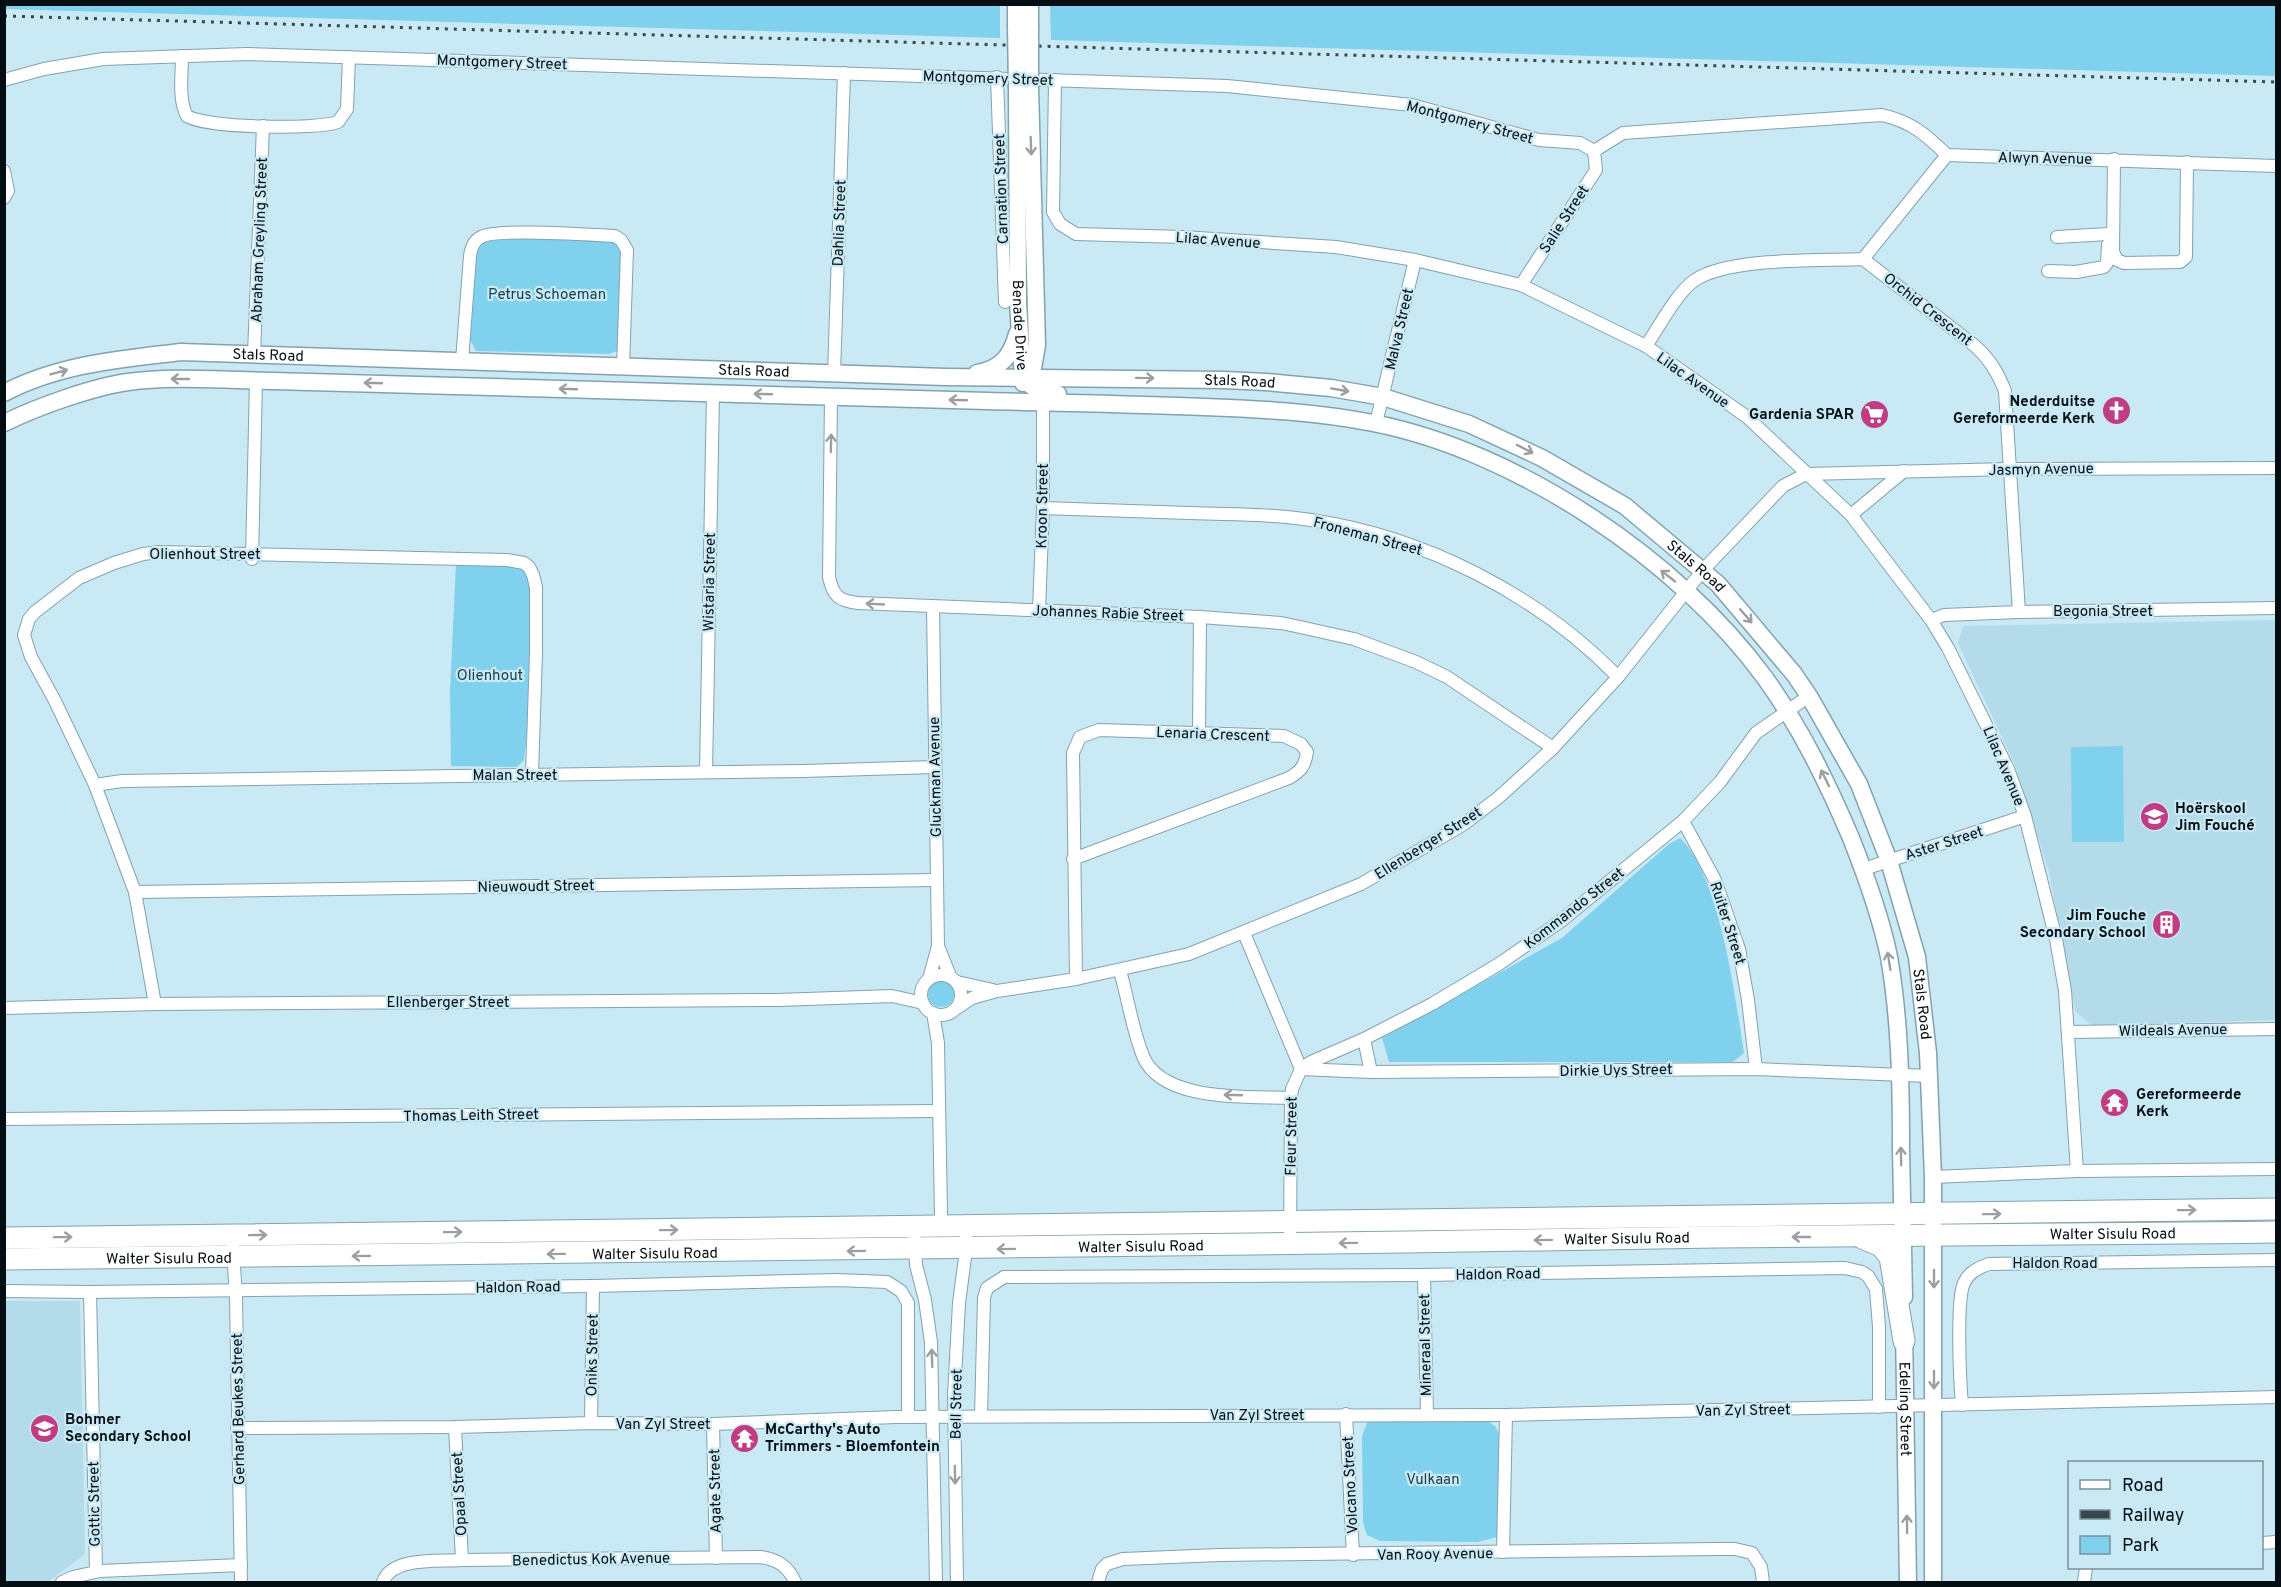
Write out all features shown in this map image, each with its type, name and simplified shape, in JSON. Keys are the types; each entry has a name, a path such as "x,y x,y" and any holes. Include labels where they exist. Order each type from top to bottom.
{"highway":[{"name":"Walter Sisulu Road","path":"4,1259 914,1251 1455,1242 1613,1229 1723,1227 1903,1214 2277,1209"},
{"name":"Walter Sisulu Road","path":"4,1238 1455,1220 1613,1229"},
{"path":"1455,1220 1455,1242"},
{"path":"1187,1224 1187,1246"},
{"path":"1048,1225 1048,1248"},
{"name":"Walter Sisulu Road","path":"1723,1227 1860,1237 2277,1232"},
{"path":"793,1228 793,1252"},
{"path":"641,1230 642,1253"},
{"path":"518,1232 520,1254"},
{"path":"395,1256 396,1233"},
{"path":"92,1237 92,1259"},
{"path":"1860,1237 1881,1246 1890,1257 1904,1341"}],"street":[{"name":"Benade Drive","path":"1016,4 1023,24"},
{"name":"Benade Drive","path":"1027,377 1022,366 1012,302 1023,88 1023,24 1030,4"},
{"name":"Montgomery Street","path":"4,80 44,69 103,59 247,54 1227,86 1413,105 1539,140 1580,143 1594,151"},
{"path":"182,56 182,95 187,116 204,123 263,126 320,125 338,122 347,109 349,57"},
{"name":"Dahlia Street","path":"834,374 844,73"},
{"name":"Carnation Street","path":"997,77 1012,302"},
{"name":"Lilac Avenue","path":"1054,80 1053,212 1060,224 1076,234 1183,237 1336,248 1415,260 1521,285 1646,346 1747,417 1851,515 1931,620 1948,648 2008,769 2025,816 2056,939 2069,1032 2077,1171"},
{"name":"Benade Drive","path":"1023,88 1037,345 1033,368 1027,377"},
{"path":"1594,151 1623,133 1882,115 1903,120 1922,131 1947,155 1863,259 1737,265 1714,270 1694,280 1646,346"},
{"name":"Abraham Greyling Street","path":"254,354 263,126"},
{"name":"Salie Street","path":"1521,285 1596,170 1594,151"},
{"name":"Alwyn Avenue","path":"1947,155 2277,166"},
{"path":"2111,159 2113,252 2117,260 2124,263 2180,262 2186,257 2187,162"},
{"path":"2048,271 2098,270 2107,262 2111,159"},
{"path":"4,171 8,191 4,198"},
{"path":"451,386 471,247 482,236 499,233 615,236 621,240 627,250 624,367 609,390"},
{"path":"2057,237 2108,234"},
{"name":"Orchid Crescent","path":"1863,259 1975,346 1993,365 2005,392 2019,612"},
{"name":"Malva Street","path":"1376,423 1415,260"},
{"path":"946,377 980,373 1005,361 1010,355 1017,334 1012,302"},
{"path":"1037,345 1042,358 1049,367 1059,373 1087,378"},
{"name":"Stals Road","path":"10,390 49,375 104,360 181,352 834,374 1266,382 1331,388 1383,397 1469,424 1509,441 1570,472 1625,506 1718,584 1794,674 1859,784 1889,861 1917,957 1930,1076 1934,1237"},
{"path":"254,354 255,380"},
{"path":"252,556 254,354"},
{"path":"480,362 480,386"},
{"path":"624,367 640,391"},
{"path":"694,369 694,392"},
{"path":"720,393 729,370"},
{"path":"813,395 815,373"},
{"path":"851,374 852,397"},
{"path":"992,401 1011,395 1021,387 1027,377"},
{"path":"1027,377 1030,385 1040,392 1143,405"},
{"name":"Stals Road","path":"4,423 68,398 125,382 173,379 813,395 1299,412 1376,423 1437,441 1495,464 1539,485 1617,536 1687,591 1764,678 1814,756 1864,869 1888,953 1895,1002 1900,1076 1904,1236"},
{"path":"10,390 27,414"},
{"name":"Wistaria Street","path":"706,772 720,393"},
{"name":"Johannes Rabie Street","path":"831,396 829,577 837,598 845,602 1200,617 1281,623 1353,639 1391,652 1447,677 1553,748"},
{"name":"Kroon Street","path":"1039,610 1043,508 1043,402"},
{"name":"Jasmyn Avenue","path":"1806,474 2277,468"},
{"path":"1851,515 1904,471"},
{"name":"Ellenberger Street","path":"954,1010 972,998 997,991 1076,979 1189,954 1361,884 1464,824 1499,797 1553,748 1617,676 1703,570 1783,486 1806,474"},
{"name":"Froneman Street","path":"1043,508 1257,515 1312,520 1397,542 1455,564 1530,604 1596,655 1617,676"},
{"name":"Olienhout Street","path":"155,1004 135,892 95,785 27,646 24,629 29,619 78,578 130,558 160,552 252,556 507,560 524,563 533,574 536,587 532,774"},
{"name":"Gluckman Avenue","path":"926,982 938,946 933,607"},
{"name":"Begonia Street","path":"1931,620 1944,615 2019,612 2277,608"},
{"path":"1199,733 1200,617"},
{"name":"Kommando Street","path":"1301,1069 1311,1062 1364,1039 1432,1004 1499,964 1561,921 1683,821 1720,782 1756,733 1809,696"},
{"name":"Lenaria Crescent","path":"1073,859 1289,778 1301,772 1306,763 1307,752 1301,744 1284,736 1099,730 1080,737 1072,753 1073,859 1076,979"},
{"name":"Malan Street","path":"95,785 122,781 934,767"},
{"name":"Aster Street","path":"1864,869 2025,816"},
{"name":"Ruiter Street","path":"1683,821 1715,880 1739,949 1756,1069"},
{"name":"Nieuwoudt Street","path":"135,892 936,880"},
{"path":"1244,933 1301,1069"},
{"name":"Gluckman Avenue","path":"938,946 953,979"},
{"path":"1120,970 1143,1057 1154,1071 1166,1080 1179,1088 1214,1095 1291,1098"},
{"path":"938,1043 954,1010 961,995 953,979 939,975 926,982 921,994 923,1003 933,1013 944,1015 954,1010"},
{"name":"Ellenberger Street","path":"953,979 997,991"},
{"name":"Ellenberger Street","path":"892,996 926,982"},
{"name":"Ellenberger Street","path":"4,1008 155,1004 766,1000 892,996 923,1003"},
{"path":"933,1013 938,1043 939,1226"},
{"name":"Wildeals Avenue","path":"2069,1032 2277,1029"},
{"path":"1364,1039 1371,1072"},
{"name":"Dirkie Uys Street","path":"1301,1069 1371,1072 1756,1069 1930,1076"},
{"name":"Fleur Street","path":"1290,1244 1291,1098 1292,1089 1301,1069"},
{"name":"Thomas Leith Street","path":"4,1119 938,1111"},
{"path":"1934,1177 2077,1171 2277,1169"},
{"name":"Bell Street","path":"957,1582 954,1416 959,1304 966,1250 966,1226"},
{"path":"914,1227 914,1251"},
{"name":"Gerhard Beukes Street","path":"232,1235 235,1257 241,1582"},
{"name":"Edeling Street","path":"1904,1236 1908,1582"},
{"name":"Edeling Street","path":"1933,1582 1934,1237"},
{"name":"Bell Street","path":"914,1251 925,1300 931,1342 936,1582"},
{"name":"Haldon Road","path":"1962,1405 1960,1299 1964,1281 1977,1268 1989,1264 2277,1260"},
{"name":"Haldon Road","path":"994,1282 1004,1277 1424,1275 1768,1268 1855,1270 1872,1279 1876,1289 1879,1328 1879,1407"},
{"name":"Mineraal Street","path":"1424,1275 1427,1415"},
{"name":"Haldon Road","path":"4,1291 593,1286 837,1280 886,1282 901,1291 908,1303 908,1417"},
{"name":"Bell Street","path":"981,1416 983,1308 987,1288 994,1282"},
{"name":"Oniks Street","path":"591,1423 593,1286"},
{"name":"Gottic Street","path":"90,1292 96,1572"},
{"name":"Van Zyl Street","path":"237,1428 455,1427 591,1423 713,1424 954,1416 1506,1415 2277,1397"},
{"name":"Volcano Street","path":"1346,1414 1353,1555"},
{"path":"1503,1552 1506,1415"},
{"name":"Agate Street","path":"713,1424 716,1558"},
{"name":"Opaal Street","path":"455,1427 462,1560"},
{"name":"Van Rooy Avenue","path":"1098,1582 1102,1569 1107,1564 1123,1559 1219,1555 1736,1549 1752,1553 1758,1559 1763,1582"},
{"name":"Benedictus Kok Avenue","path":"384,1582 390,1572 404,1564 462,1560 768,1558 785,1565 795,1582"},
{"path":"62,1582 96,1572 241,1565"}],"shaded area":[{"name":"Hoërskool Jim Fouché","path":"2276,620 2276,1020 2091,1025 2075,1011 2049,872 2014,763 1958,643 1963,626"},
{"name":"Bohmer Secondary School","path":"5,1301 80,1301 85,1554 48,1582 5,1582"}],"green space":[{"path":"5,4 1000,4 1000,38 5,9"},
{"path":"1050,5 2276,5 2276,76 1051,40"},
{"name":"Petrus Schoeman","path":"481,234 605,236 624,247 620,350 609,354 476,351 470,340 471,257"},
{"name":"Olienhout","path":"456,563 516,563 533,579 527,732 524,760 517,767 451,766 450,690"},
{"path":"2123,746 2124,842 2072,842 2071,747"},
{"path":"1680,838 1694,856 1706,881 1724,939 1744,1053 1733,1062 1389,1062 1382,1038 1562,938 1669,844"},
{"path":"941,981 950,985 954,994 950,1003 941,1007 932,1003 928,994 932,985"},
{"name":"Vulkaan","path":"1378,1416 1481,1417 1495,1426 1501,1438 1497,1537 1478,1542 1380,1541 1367,1535 1363,1522 1362,1436 1367,1423"}],"railway":[{"path":"4,16 2276,82"}],"place":[{"name":"Nederduitse Gereformeerde Kerk","path":"2116,410"},
{"name":"Gardenia SPAR","path":"1875,414"},
{"name":"Hoërskool Jim Fouché","path":"2154,817"},
{"name":"Jim Fouche Secondary School","path":"2167,924"},
{"name":"Gereformeerde Kerk","path":"2115,1103"},
{"name":"Bohmer Secondary School","path":"44,1428"},
{"name":"McCarthy's Auto Trimmers - Bloemfontein","path":"744,1438"}]}
